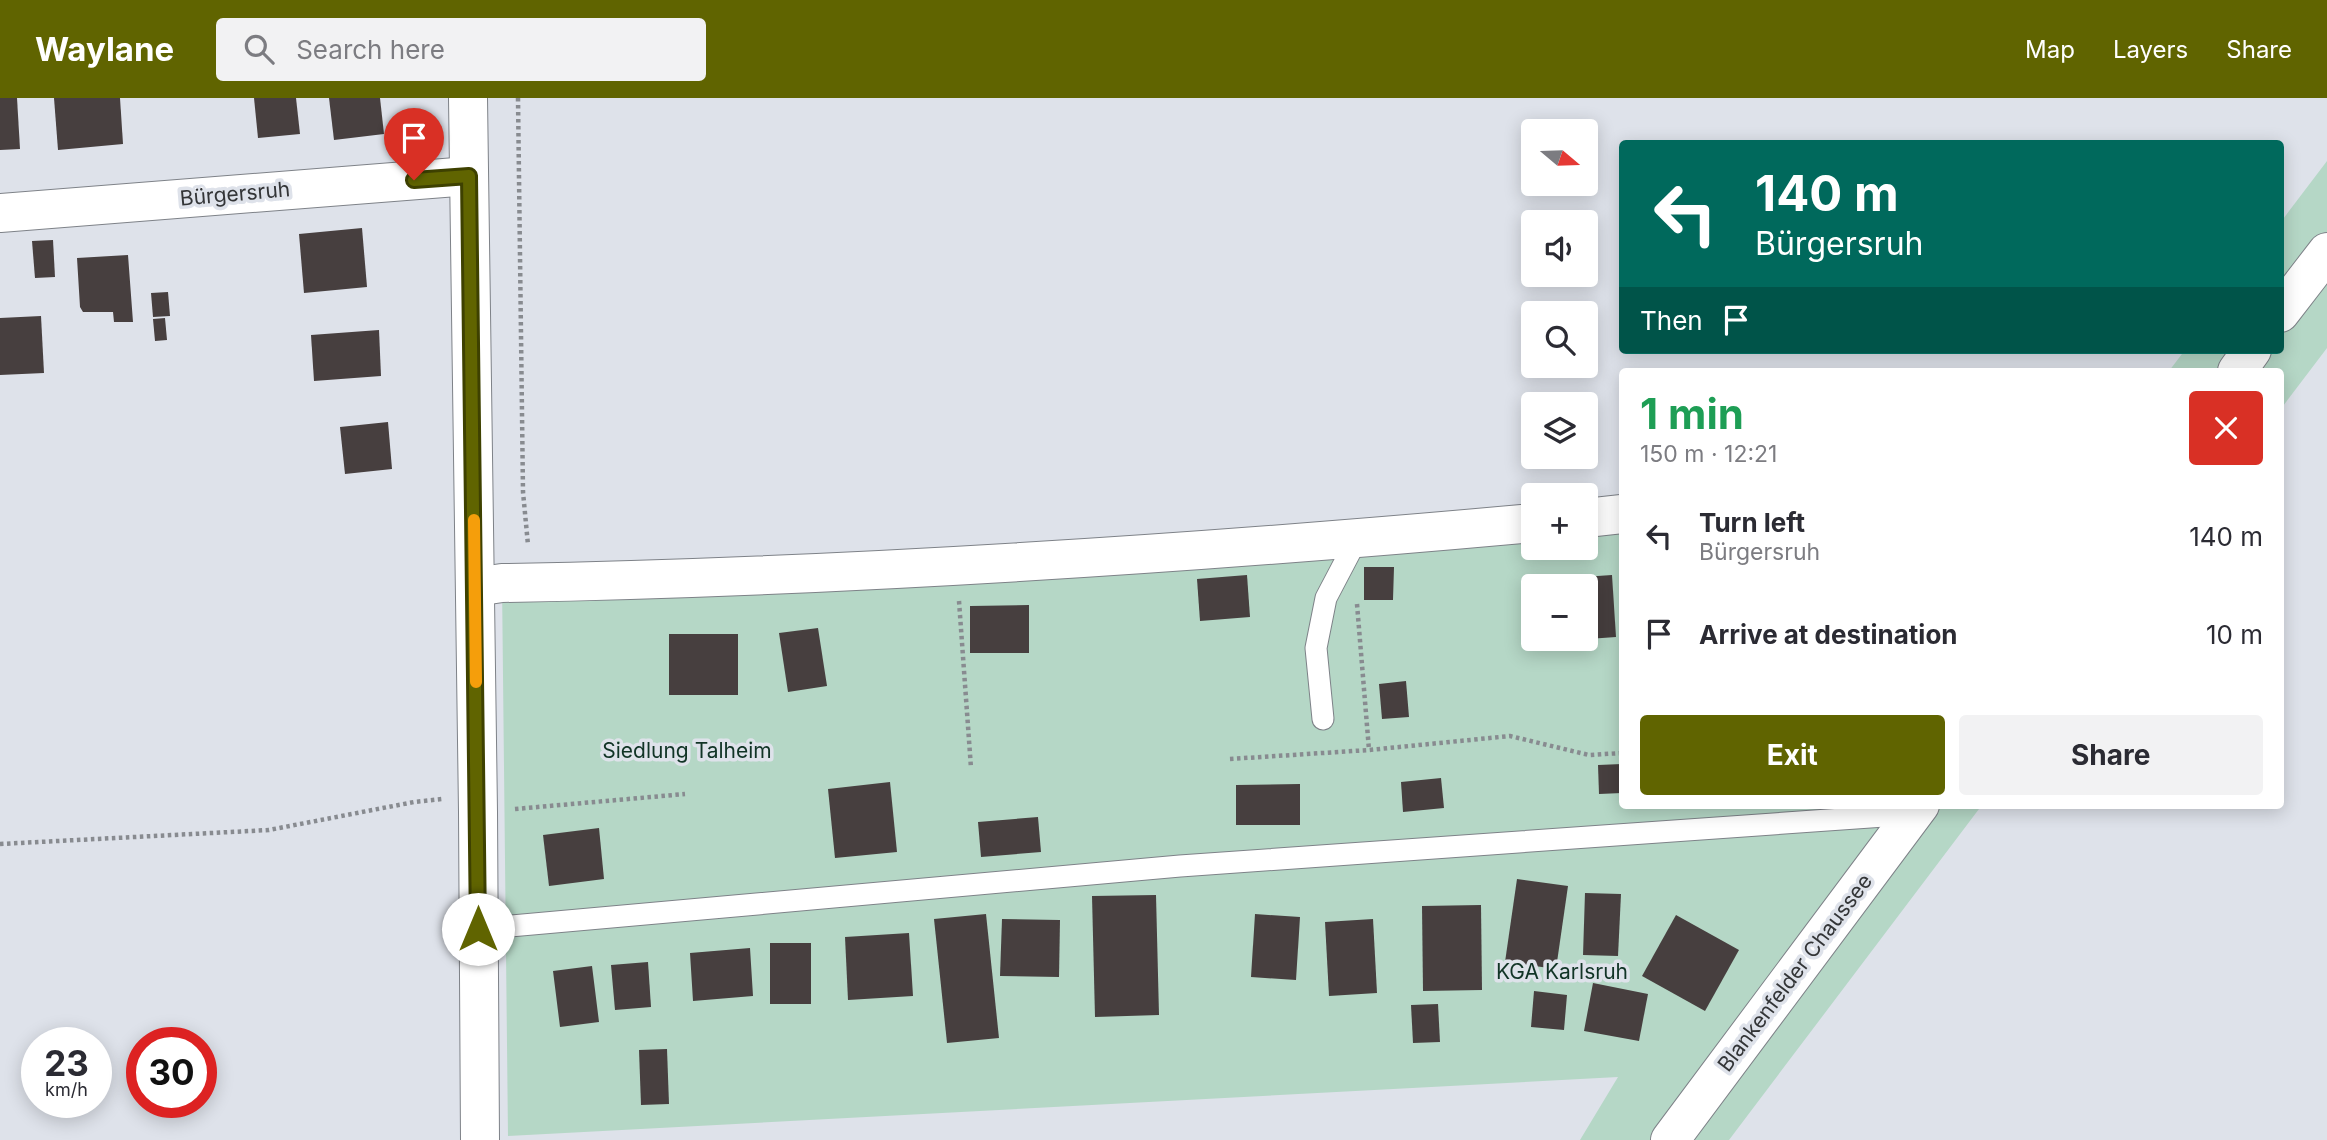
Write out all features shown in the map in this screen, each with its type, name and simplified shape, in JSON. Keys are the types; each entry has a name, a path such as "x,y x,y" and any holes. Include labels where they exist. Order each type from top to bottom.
{"street":[{"path":"468,98 480,1140"},
{"name":"Bürgersruh","path":"0,213 469,176"},
{"path":"2284,308 2327,252"},
{"path":"2238,368 2249,354"},
{"path":"1598,517 1619,514"},
{"path":"475,587 502,583 957,566 1357,539 1521,524"},
{"name":"Blankenfelder Chaussee","path":"1670,1140 1917,810"}],"lane":[{"path":"1323,719 1316,648 1326,598 1357,539"},
{"path":"478,929 1180,866 1917,810"}],"path":[{"path":"518,98 523,492 532,582"},
{"path":"957,566 971,768"},
{"path":"1357,596 1369,750"},
{"path":"1230,759 1369,750 1510,736 1589,755 1619,752"},
{"path":"0,844 269,830 414,802 478,804 685,794"}],"green space":[{"path":"2327,161 2327,348 2284,405 2284,368 2171,368 2182,354 2284,354 2284,218"},
{"path":"1619,512 1619,809 1979,809 1729,1140 1580,1140 1618,1077 508,1136 502,583 1521,519 1521,560 1598,560 1598,514"}],"building":[{"path":"0,98 17,98 20,149 0,150"},
{"path":"54,98 120,98 123,144 58,150"},
{"path":"254,98 296,98 300,134 258,138"},
{"path":"329,98 380,98 384,134 334,140"},
{"path":"362,228 367,287 304,293 299,234"},
{"path":"53,240 55,277 35,278 32,241"},
{"path":"128,255 133,322 114,322 113,312 83,312 80,307 77,258"},
{"path":"168,292 170,316 153,317 151,293"},
{"path":"41,316 44,373 0,375 0,318"},
{"path":"165,318 167,340 155,341 153,319"},
{"path":"379,330 381,376 314,381 311,335"},
{"path":"388,422 392,469 345,474 340,427"},
{"path":"1364,567 1394,567 1393,600 1364,600"},
{"path":"1247,575 1250,617 1200,621 1197,579"},
{"path":"1612,575 1616,637 1598,638 1598,576"},
{"path":"1029,605 1029,653 970,653 970,606"},
{"path":"818,628 827,686 788,692 779,633"},
{"path":"669,634 738,634 738,695 669,695"},
{"path":"1406,681 1409,717 1382,719 1379,684"},
{"path":"1619,764 1619,793 1599,794 1598,765"},
{"path":"1441,778 1444,808 1403,812 1401,782"},
{"path":"890,782 897,852 835,858 828,789"},
{"path":"1300,784 1300,825 1236,825 1236,785"},
{"path":"1038,817 1041,852 981,857 978,822"},
{"path":"599,828 604,879 549,886 543,835"},
{"path":"1517,879 1568,886 1556,969 1505,962"},
{"path":"1585,893 1621,894 1618,956 1583,955"},
{"path":"1156,895 1159,1015 1095,1017 1092,896"},
{"path":"1481,905 1482,990 1423,991 1422,906"},
{"path":"986,914 999,1038 947,1043 934,919"},
{"path":"1255,914 1300,917 1296,980 1251,977"},
{"path":"1676,915 1739,950 1705,1011 1642,976"},
{"path":"1002,919 1060,920 1059,977 1000,976"},
{"path":"1373,919 1377,993 1329,996 1325,922"},
{"path":"909,933 913,996 848,1000 845,937"},
{"path":"770,943 811,943 811,1004 770,1004"},
{"path":"750,948 753,996 693,1001 690,953"},
{"path":"648,962 651,1007 615,1010 611,965"},
{"path":"592,966 599,1022 560,1027 553,971"},
{"path":"1593,983 1648,994 1639,1041 1584,1031"},
{"path":"1534,991 1567,995 1564,1030 1531,1027"},
{"path":"1438,1004 1440,1042 1413,1043 1411,1005"},
{"path":"667,1049 669,1104 641,1105 639,1050"}],"slow traffic":[{"path":"474,520 476,682"}],"route":[{"path":"414,180 469,176 478,929"}],"park label":[{"name":"Siedlung Talheim","path":"687,751"},
{"name":"KGA Karlsruh","path":"1562,972"}]}
